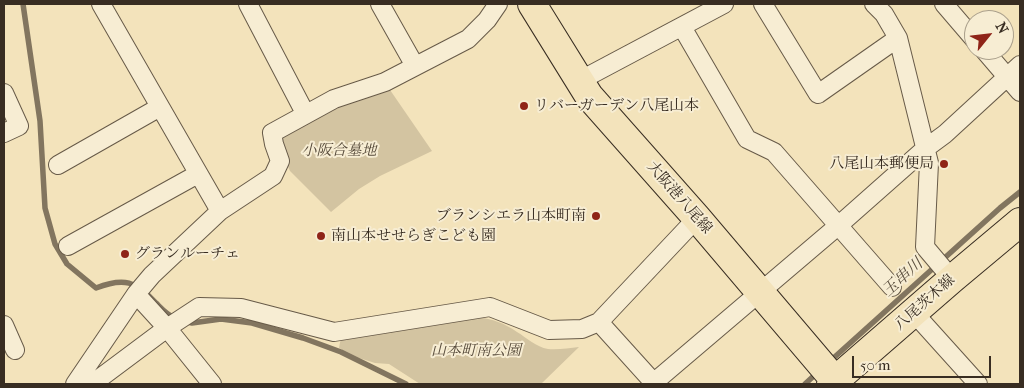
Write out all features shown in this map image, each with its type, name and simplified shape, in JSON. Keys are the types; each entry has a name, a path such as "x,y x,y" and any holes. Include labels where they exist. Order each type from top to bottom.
{"main road":[{"name":"大阪港八尾線","path":"532,4 578,81 602,112 697,218 829,376"},
{"name":"八尾茨木線","path":"829,376 914,313 950,276 1020,222"}],"street":[{"path":"101,4 220,211"},
{"path":"248,4 305,113"},
{"path":"380,4 415,66"},
{"path":"75,384 136,294 152,275 220,211 273,176 280,161 272,133 334,98 385,82 468,39 488,20 498,4"},
{"path":"578,81 724,4"},
{"path":"762,4 818,94 898,38"},
{"path":"874,4 884,14 898,38 929,162 925,247 950,276"},
{"path":"944,4 964,27"},
{"path":"682,27 747,139 774,152 892,287"},
{"path":"993,60 1020,92"},
{"path":"599,322 654,384 926,148 945,134 1020,64"},
{"path":"4,93 19,126 4,133"},
{"path":"58,165 160,107"},
{"path":"68,246 198,174"},
{"path":"92,384 167,328 199,307 241,308 334,332 490,307 549,330 582,329 599,322 697,218"},
{"path":"136,294 167,328 212,384"},
{"path":"914,313 978,384"},
{"path":"4,325 15,350"}],"green space":[{"name":"小阪合墓地","path":"388,87 432,151 380,176 359,189 331,212 290,171 279,148 280,134 330,107"},
{"name":"山本町南公園","path":"477,317 503,324 544,348 579,347 541,384 420,384 389,364 375,363 359,358 339,348 341,337"}],"waterway":[{"path":"23,4 40,121 45,208 55,244 67,264 96,288 114,283 129,283 142,290 165,312 175,318"},
{"name":"玉串川","path":"828,363 1020,192"},
{"path":"184,321 192,323 221,319 252,323 303,338 341,352 406,384"},
{"name":"玉串川","path":"805,384 818,372"}],"place":[{"name":"リバーガーデン八尾山本","path":"524,106"},
{"name":"八尾山本郵便局","path":"944,164"},
{"name":"ブランシエラ山本町南","path":"596,216"},
{"name":"南山本せせらぎこども園","path":"321,236"},
{"name":"グランルーチェ","path":"125,254"}]}
